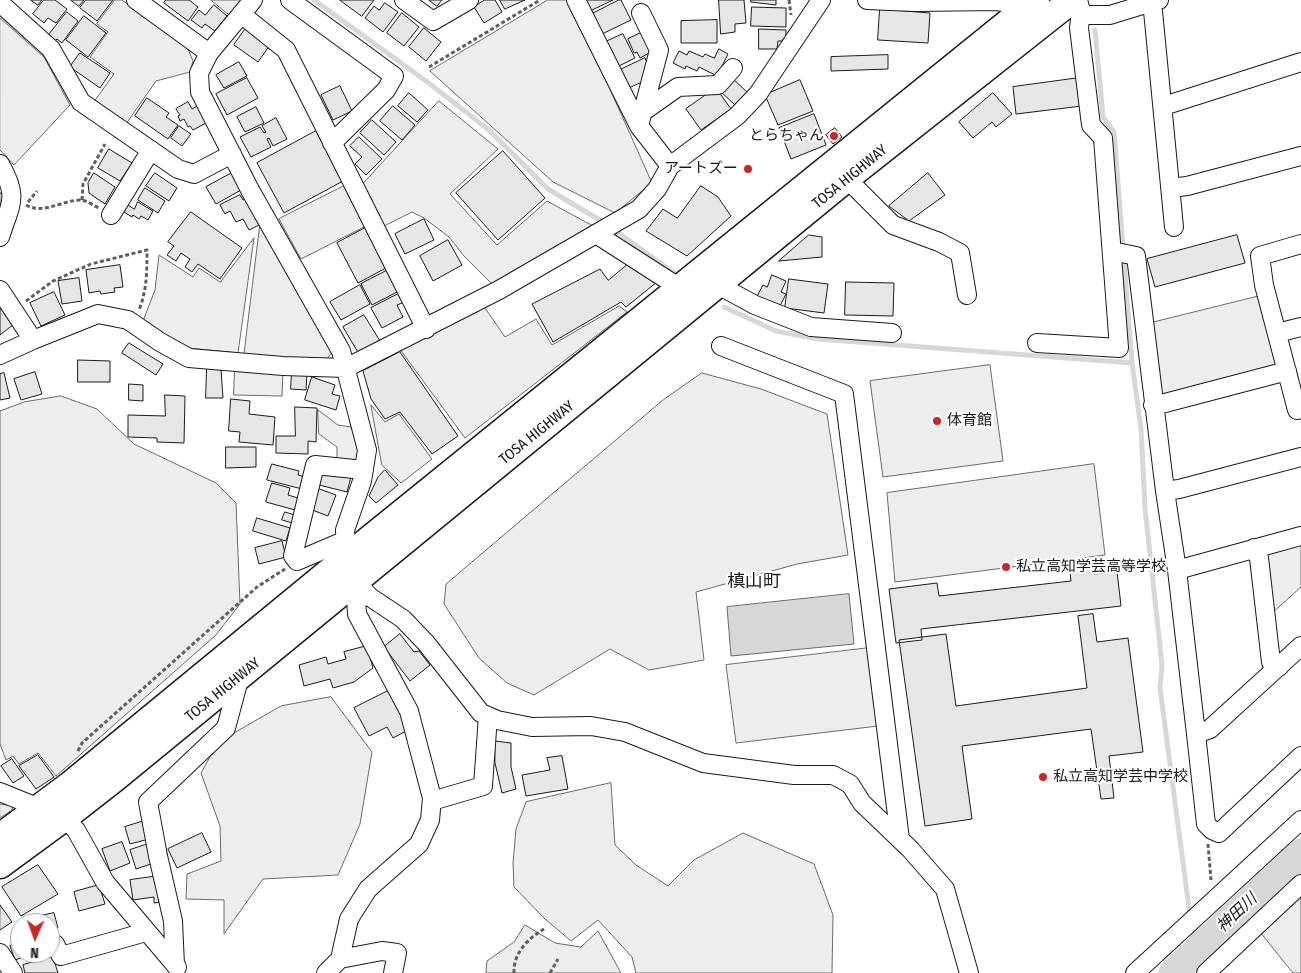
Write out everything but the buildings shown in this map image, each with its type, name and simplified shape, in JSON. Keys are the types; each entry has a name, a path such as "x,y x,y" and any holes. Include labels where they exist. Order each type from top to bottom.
{"highway":[{"name":"TOSA HIGHWAY","path":"0,865 64,818 240,676 349,560 718,285 847,179 1077,4"},
{"name":"TOSA HIGHWAY","path":"0,837 71,784 349,560 680,288 1030,5"}],"street":[{"path":"136,0 209,53"},
{"path":"253,0 209,53 199,73 200,92 250,190 341,351 367,450 362,481 345,530 358,614 409,711 432,801 430,820 419,844 368,889 349,919 340,959 326,973"},
{"path":"290,0 394,76 386,90 332,143"},
{"path":"404,0 433,21 469,0"},
{"path":"576,0 641,119 670,166"},
{"path":"0,355 98,314 128,320 160,342 189,358 283,366 346,368 426,329 499,290 639,209 657,189 670,166 737,116 758,94 821,0"},
{"path":"867,0 915,2 996,1 1030,5"},
{"path":"1077,4 1087,15 1110,14 1154,1 1153,12 1174,227"},
{"path":"0,3 51,49 81,102 178,169 194,174 232,154"},
{"path":"1037,343 1119,348 1120,252 1104,138 1091,125 1077,4"},
{"path":"640,13 659,50 641,119"},
{"path":"241,14 286,50 426,329"},
{"path":"1163,104 1170,104 1301,62"},
{"path":"641,119 678,87 718,85 733,68"},
{"path":"111,215 151,150"},
{"path":"1171,188 1187,186 1301,156"},
{"path":"0,164 19,201 0,237"},
{"path":"847,179 893,225 940,242 960,253 967,295"},
{"path":"598,234 680,288"},
{"path":"1301,244 1260,256 1264,285 1297,410 1301,410"},
{"path":"1120,252 1136,256 1139,275 1165,491 1177,570 1206,824 1212,830 1219,833 1301,756"},
{"path":"718,285 755,306 811,327 892,333"},
{"path":"0,290 33,340"},
{"path":"1277,333 1301,327"},
{"path":"721,346 844,394 900,839"},
{"path":"1154,405 1165,404 1287,371"},
{"path":"1165,491 1301,457"},
{"path":"349,560 297,561 293,556 315,465 364,470"},
{"path":"1177,570 1301,536"},
{"path":"1254,548 1259,558 1271,662 1278,668"},
{"path":"349,560 370,597 402,619 426,643 482,713 488,716 497,720 532,727 592,726 625,732 703,763 794,775 833,775 850,784 862,803 900,839 945,888 969,973"},
{"path":"1196,734 1210,729 1301,646"},
{"path":"179,969 173,921 148,802 226,728 240,676"},
{"path":"432,801 483,786 488,716"},
{"path":"0,792 64,818 76,830 105,882 179,969"},
{"path":"1135,973 1301,820"},
{"path":"1206,973 1301,884"},
{"path":"60,954 61,956 146,932"},
{"path":"340,959 382,951 397,953 393,973"},
{"path":"0,954 13,973"}],"path":[{"path":"428,67 540,0"},
{"path":"82,200 83,184 105,144"},
{"path":"19,201 37,191"},
{"path":"19,201 32,208 41,209 82,200 111,215"},
{"path":"13,310 53,281 91,264 147,250 144,297 134,324"},
{"path":"78,752 82,743 257,587 297,561"},
{"path":"1206,824 1213,902"},
{"path":"514,973 514,963 521,948 546,928"},
{"path":"550,973 558,959"}],"shaded area":[{"path":"115,0 122,0 188,49 193,61 190,72 156,81 126,124 93,103 114,74 90,57 108,32 97,24"},
{"path":"211,0 243,0 231,16"},
{"path":"548,0 570,0 652,183 615,213 553,182 430,71"},
{"path":"0,18 44,57 70,105 14,165 0,150"},
{"path":"439,101 498,149 450,194 497,245 547,201 595,227 493,285 464,256 449,237 424,218 412,212 382,227 363,184"},
{"path":"346,185 366,226 301,259 279,219"},
{"path":"260,225 335,348 325,362 244,357"},
{"path":"254,238 238,353 188,348 143,321 155,290 159,255 193,277 199,268 220,282"},
{"path":"1260,296 1279,361 1275,368 1160,398 1151,323"},
{"path":"483,305 505,337 536,319 552,345 619,306 627,312 465,438 399,348"},
{"name":"体育館","path":"990,365 1003,461 883,477 870,381"},
{"path":"235,368 283,370 282,396 234,395"},
{"path":"702,373 761,389 827,414 848,555 797,564 696,592 704,660 649,670 610,649 534,695 507,683 479,658 444,604 446,584 663,400"},
{"path":"61,396 97,409 134,444 216,483 236,503 240,604 216,635 56,776 38,753 19,764 13,756 6,760 0,744 0,411 24,402"},
{"path":"371,405 385,422 399,414 432,459 401,483 382,465"},
{"path":"318,410 338,425 351,427 358,446 357,464 337,462 337,447 319,434"},
{"path":"1094,464 1105,555 895,582 887,493"},
{"path":"1301,542 1301,587 1271,614 1263,559 1271,550"},
{"path":"849,594 854,644 731,656 727,607"},
{"path":"869,648 878,726 736,743 726,665"},
{"path":"331,697 372,752 360,824 338,875 263,879 224,934 224,900 186,899 187,874 221,861 220,826 201,773 218,742 281,706"},
{"path":"611,783 615,845 636,865 668,886 694,860 743,833 814,864 833,915 832,973 636,973 632,957 598,920 571,941 545,919 514,887 513,863 516,829 526,802"},
{"path":"0,804 13,806 12,810 0,818"},
{"path":"1301,892 1301,973 1293,973 1260,932"},
{"path":"525,925 555,943 581,947 598,931 621,973 486,973 487,961 514,942"}],"waterway":[{"path":"314,0 426,81 489,130 548,189 606,224"},
{"path":"1095,30 1103,117 1114,132 1132,363 1141,429 1145,508 1162,665 1160,688 1190,916"},
{"path":"613,229 674,273"},
{"path":"724,307 776,331 818,339 1132,363"},
{"name":"神田川","path":"1173,973 1301,853"},
{"path":"1294,860 1301,878"},
{"path":"1192,930 1195,953"}],"place":[{"name":"とらちゃん","path":"834,136"},
{"name":"アートズー","path":"748,169"},
{"name":"体育館","path":"937,421"},
{"name":"私立高知学芸高等学校","path":"1006,567"},
{"name":"私立高知学芸中学校","path":"1043,777"}],"district":[{"name":"槙山町","path":"754,582"}]}
